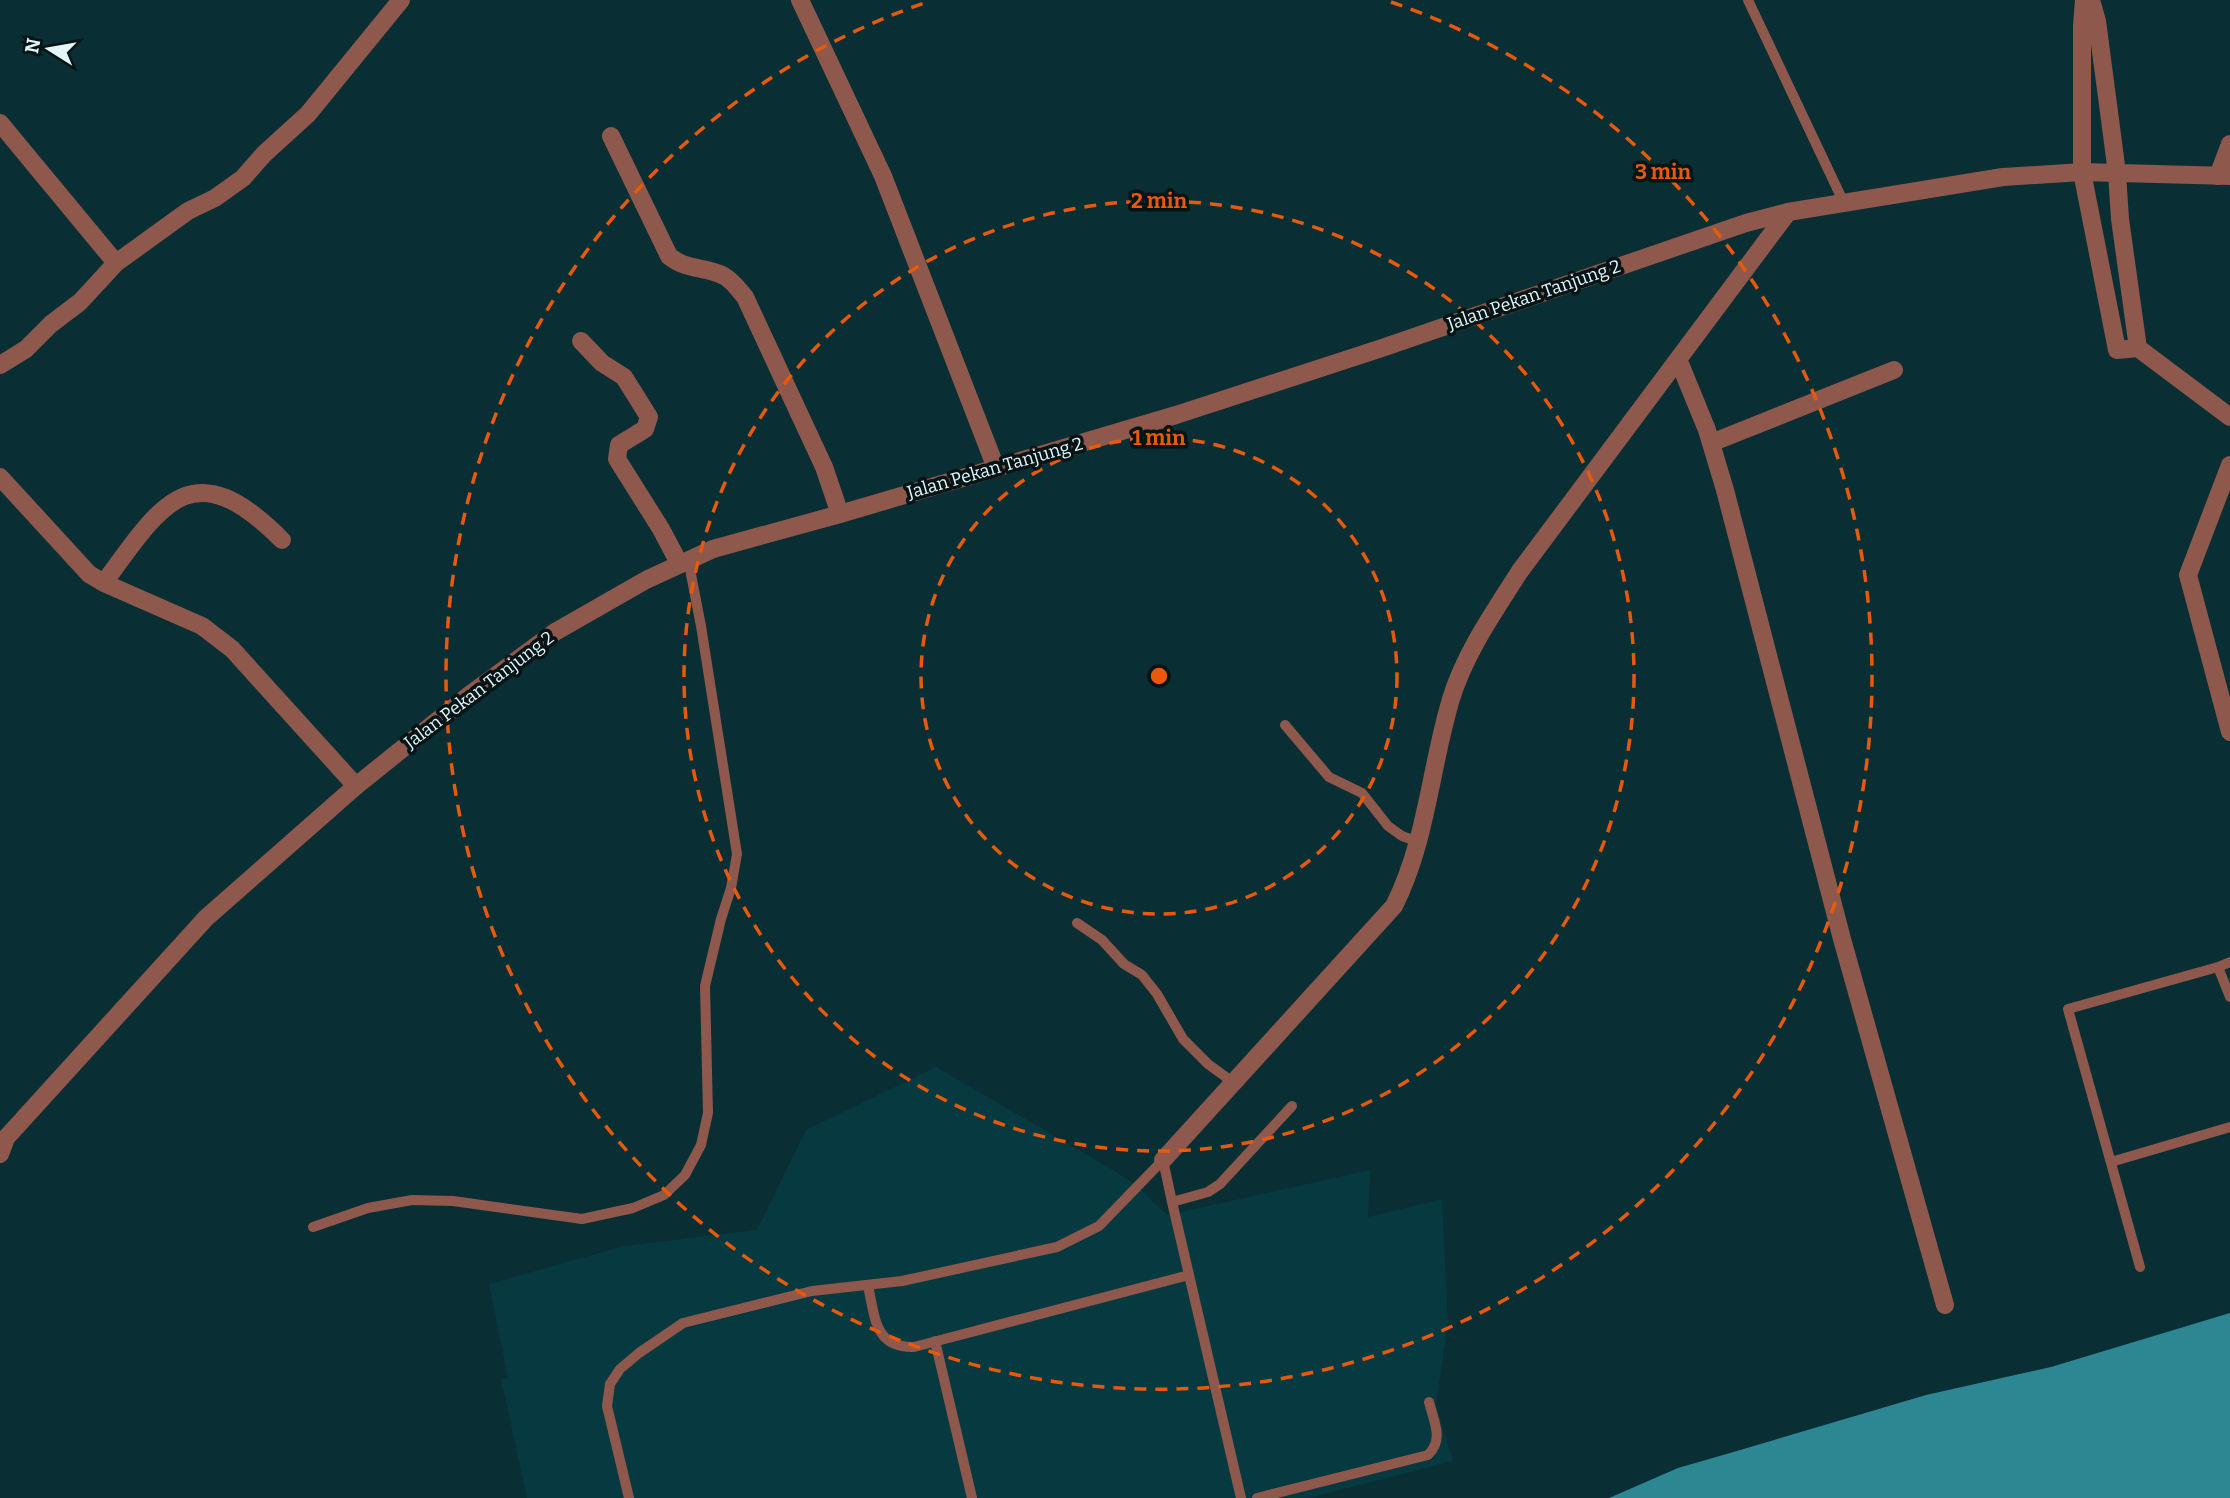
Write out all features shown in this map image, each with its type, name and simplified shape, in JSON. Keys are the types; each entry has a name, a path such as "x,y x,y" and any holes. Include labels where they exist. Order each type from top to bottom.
{"street":[{"path":"0,365 26,349 51,324 80,302 117,263 188,211 215,198 243,178 264,153 308,114 401,0"},
{"path":"800,0 883,176 996,468"},
{"path":"2084,0 2082,172 2117,350 2138,348 2230,417"},
{"path":"2091,0 2097,21 2138,348"},
{"path":"0,123 117,263"},
{"path":"611,135 670,256 679,264 722,275 745,297 824,467 840,514"},
{"path":"2224,176 2230,144"},
{"name":"Jalan Pekan Tanjung 2","path":"0,1154 6,1138 206,918 356,786 468,696 555,632 684,561 713,549 1176,415 1702,236 1788,212 2003,177 2082,172 2224,176"},
{"path":"1163,1160 1394,906 1409,877 1451,701 1460,673 1471,652 1520,571 1788,212"},
{"path":"581,341 602,363 624,377 649,416 645,429 619,444 617,459 684,561"},
{"path":"1678,359 1711,443 1842,939 1945,1305"},
{"path":"1711,443 1894,370"},
{"path":"2230,465 2189,575 2224,691 2230,732"},
{"path":"0,477 75,562 104,583 202,626 233,649 356,786"},
{"path":"104,583 147,525 170,502 192,492 214,493 235,502 257,515 282,540"}],"lane":[{"path":"1748,0 1844,203"},
{"path":"313,1227 368,1208 412,1200 453,1201 582,1219 633,1208 664,1195 685,1175 701,1145 708,1113 705,986 731,888 737,854 704,639 684,561"},
{"path":"1285,724 1329,777 1362,793 1388,826 1402,836 1419,842"},
{"path":"1077,923 1102,940 1124,964 1142,975 1157,994 1183,1039 1208,1064 1234,1083"},
{"path":"2140,1267 2068,1009 2230,962"},
{"path":"2218,967 2230,997"},
{"path":"1172,1202 1208,1192 1220,1184 1292,1106"},
{"path":"2110,1161 2230,1127"},
{"path":"1163,1160 1241,1498"},
{"path":"629,1498 607,1406 610,1384 620,1368 683,1323 812,1291 902,1281 1057,1247 1099,1226 1163,1160"},
{"path":"868,1286 878,1328 883,1337 903,1347 1189,1275"},
{"path":"935,1341 972,1498"},
{"path":"1257,1498 1428,1455 1436,1448 1439,1438 1429,1402"}],"shaded area":[{"path":"936,1067 1115,1171 1137,1186 1167,1215 1370,1170 1368,1217 1442,1199 1448,1321 1436,1405 1453,1461 1309,1498 527,1498 501,1379 508,1378 489,1284 624,1246 757,1230 806,1130"},
{"path":"2230,1313 2230,1498 1609,1498 1678,1468 1926,1395 2051,1367"}]}
